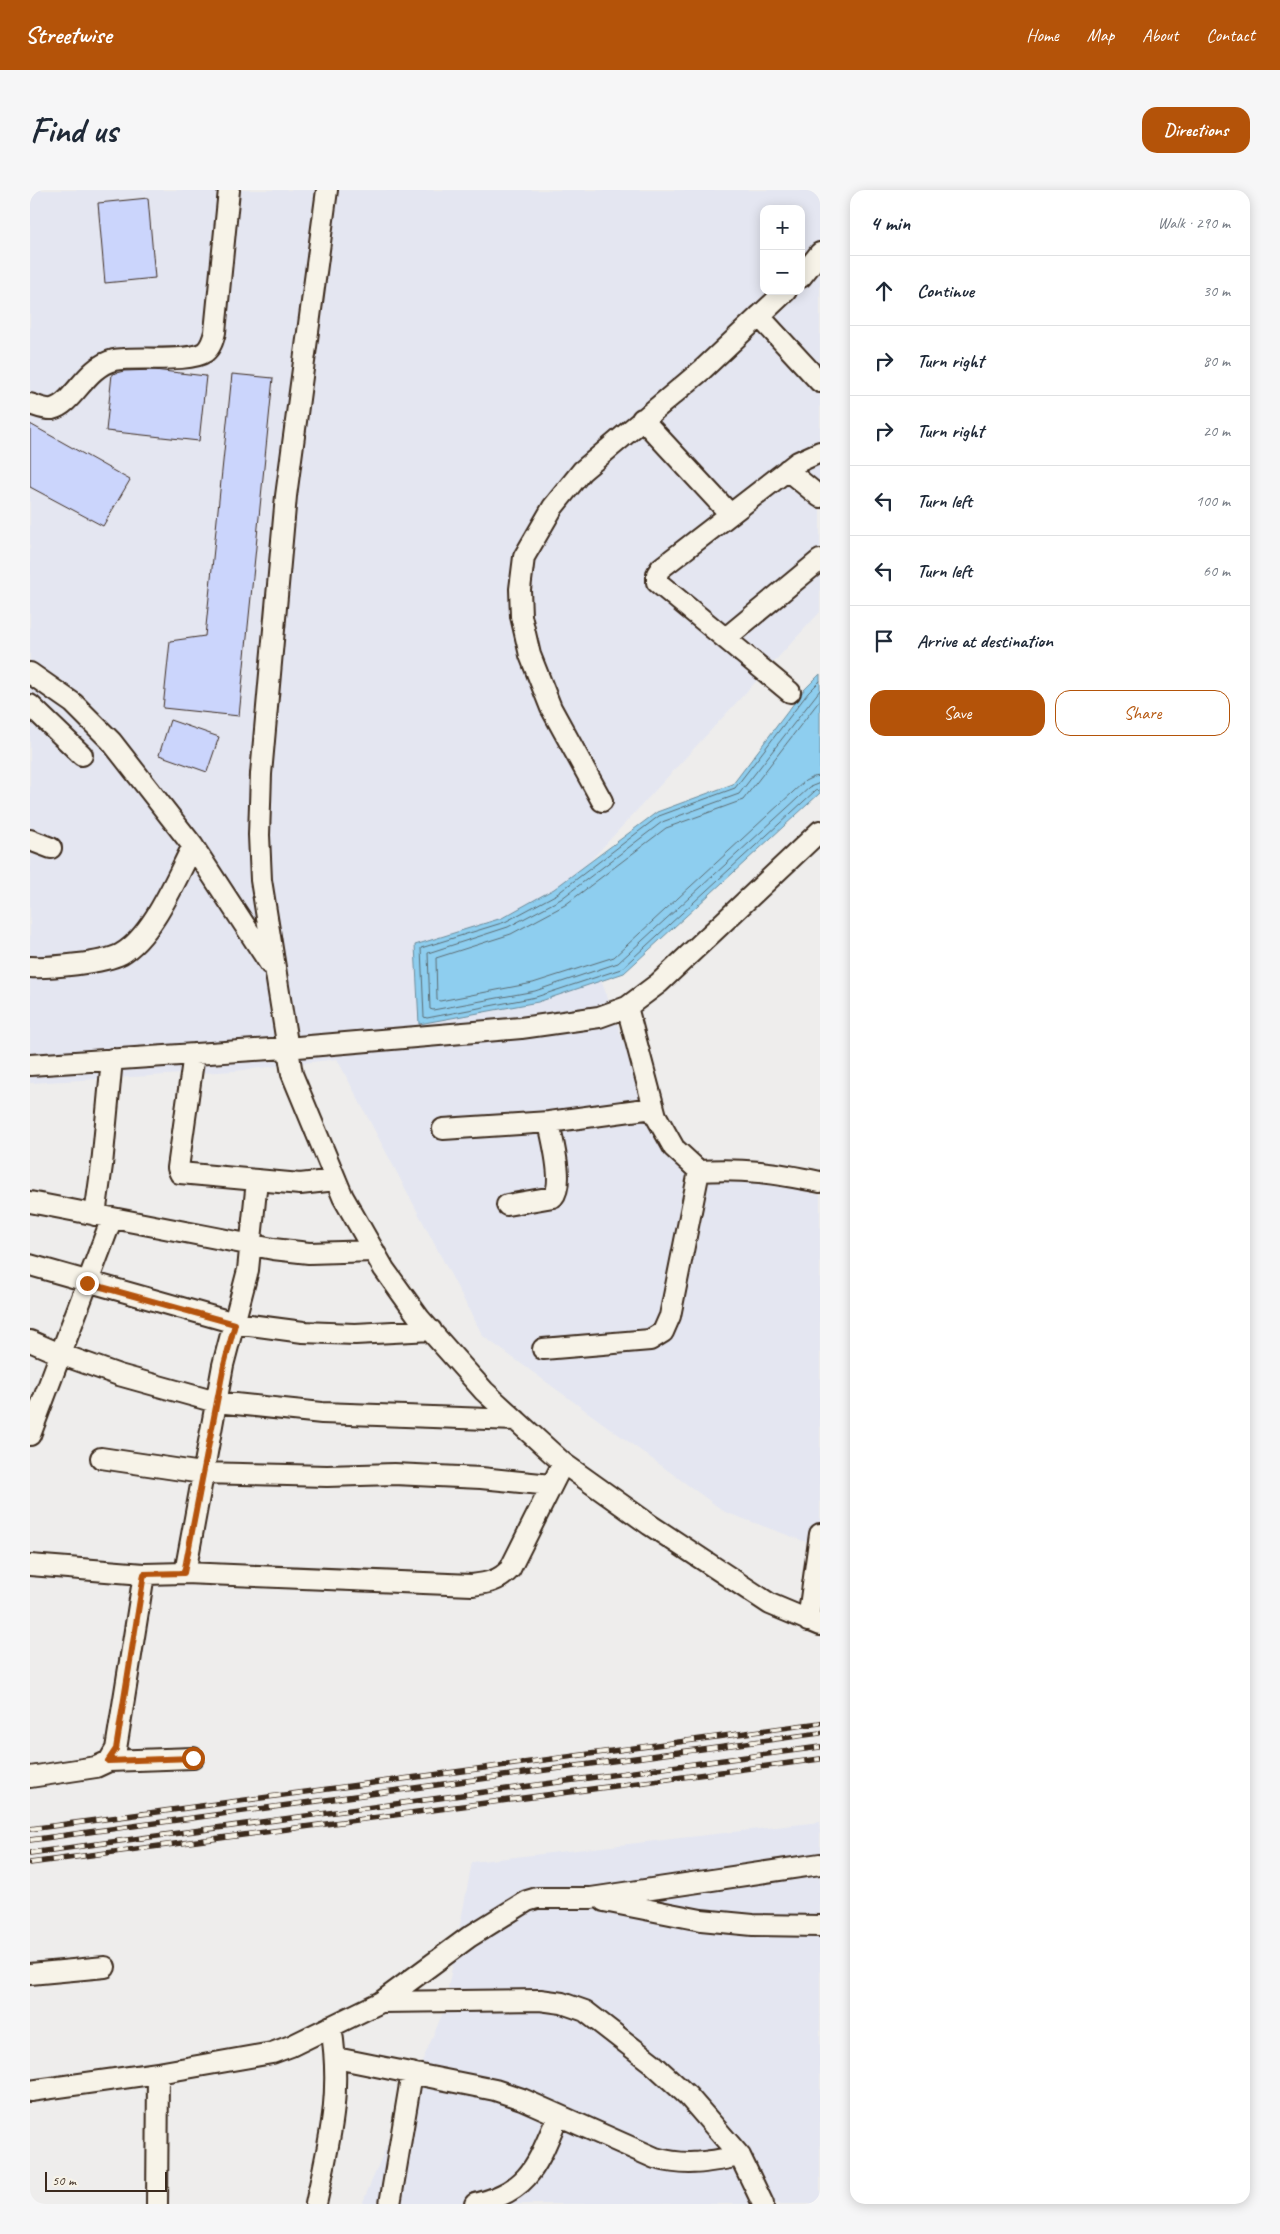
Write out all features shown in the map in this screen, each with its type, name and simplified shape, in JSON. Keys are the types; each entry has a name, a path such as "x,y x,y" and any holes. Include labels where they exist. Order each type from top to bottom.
{"street":[{"path":"30,404 52,409 62,404 95,369 107,362 120,359 191,356 204,353 212,344 215,332 229,190"},
{"path":"327,190 286,496 261,774 259,835 261,880 286,1048 292,1074 336,1180 384,1268 431,1330 484,1390 563,1463 722,1574 770,1604 814,1623 820,1534"},
{"path":"810,276 820,253"},
{"path":"602,801 551,708 530,655 521,616 520,589 524,557 552,507 582,471 702,370 782,295"},
{"path":"759,316 820,382"},
{"path":"642,419 730,514"},
{"path":"790,692 657,582 656,576 661,568 787,470 798,462 820,452"},
{"path":"787,470 820,497"},
{"path":"726,638 820,560"},
{"path":"30,673 73,703 110,741 193,846 274,970"},
{"path":"30,705 82,755"},
{"path":"30,1070 112,1060 286,1048 566,1022 599,1017 627,1007 659,983 820,831"},
{"path":"30,840 52,848"},
{"path":"30,967 73,965 120,954 136,941 148,926 193,846"},
{"path":"627,1007 653,1108 665,1136 674,1148 699,1170 750,1170 820,1182"},
{"path":"194,1054 178,1168 180,1173 300,1184 336,1180"},
{"path":"30,1435 87,1283 103,1216 102,1165 112,1060"},
{"path":"443,1129 549,1122 653,1108"},
{"path":"507,1205 553,1197 557,1192 559,1181 549,1122"},
{"path":"543,1349 650,1340 663,1332 670,1316 699,1170"},
{"path":"184,1573 216,1402 248,1270 257,1180"},
{"path":"30,1202 251,1244 309,1253 374,1251"},
{"path":"30,1265 87,1283 235,1324 303,1332 355,1334 431,1330"},
{"path":"30,1341 60,1354 118,1374 216,1402 322,1413 516,1420"},
{"path":"101,1458 202,1473 327,1476 394,1474 482,1478 551,1486"},
{"path":"30,1565 144,1574 184,1573 472,1585 490,1583 503,1577 510,1569 563,1463"},
{"path":"108,1761 116,1749 144,1574"},
{"path":"30,1777 96,1767 108,1761 193,1758"},
{"path":"30,2091 158,2073 272,2053 291,2046 380,2002 469,1937 527,1901 536,1898 591,1898 820,1864"},
{"path":"591,1898 701,1920 762,1925 820,1926"},
{"path":"30,1974 105,1967"},
{"path":"380,2002 540,2000 585,2010 652,2063 688,2096 740,2156 763,2204"},
{"path":"316,2204 334,2120 336,2058 331,2026"},
{"path":"336,2058 495,2090 522,2099 655,2158 669,2162 693,2164 740,2156"},
{"path":"157,2204 158,2073"},
{"path":"390,2204 412,2074"},
{"path":"475,2204 508,2193 525,2180 538,2160 558,2116"}],"shaded area":[{"path":"30,190 820,190 820,612 567,886 649,1112 668,1156 820,1195 820,1547 725,1512 483,1336 337,1059 235,1071 30,1083"},
{"path":"820,1822 820,2204 362,2204 444,2010 472,1862"}],"water":[{"path":"820,674 820,793 624,973 538,1002 419,1024 415,945 502,918 554,889 657,812 733,784 804,690"}],"building":[{"path":"148,198 155,278 105,283 98,203"},
{"path":"154,370 206,376 199,441 106,431 112,374 124,371"},
{"path":"232,374 273,378 239,716 163,708 170,641 205,636"},
{"path":"30,424 130,480 103,526 30,487"},
{"path":"170,720 219,737 207,772 159,755"}],"railway":[{"path":"30,1829 820,1723"},
{"path":"30,1840 820,1733"},
{"path":"30,1853 820,1747"},
{"path":"30,1863 820,1759"}],"route":[{"path":"87,1283 235,1324 224,1365 184,1573 144,1574 116,1749 108,1761 193,1758"}]}
